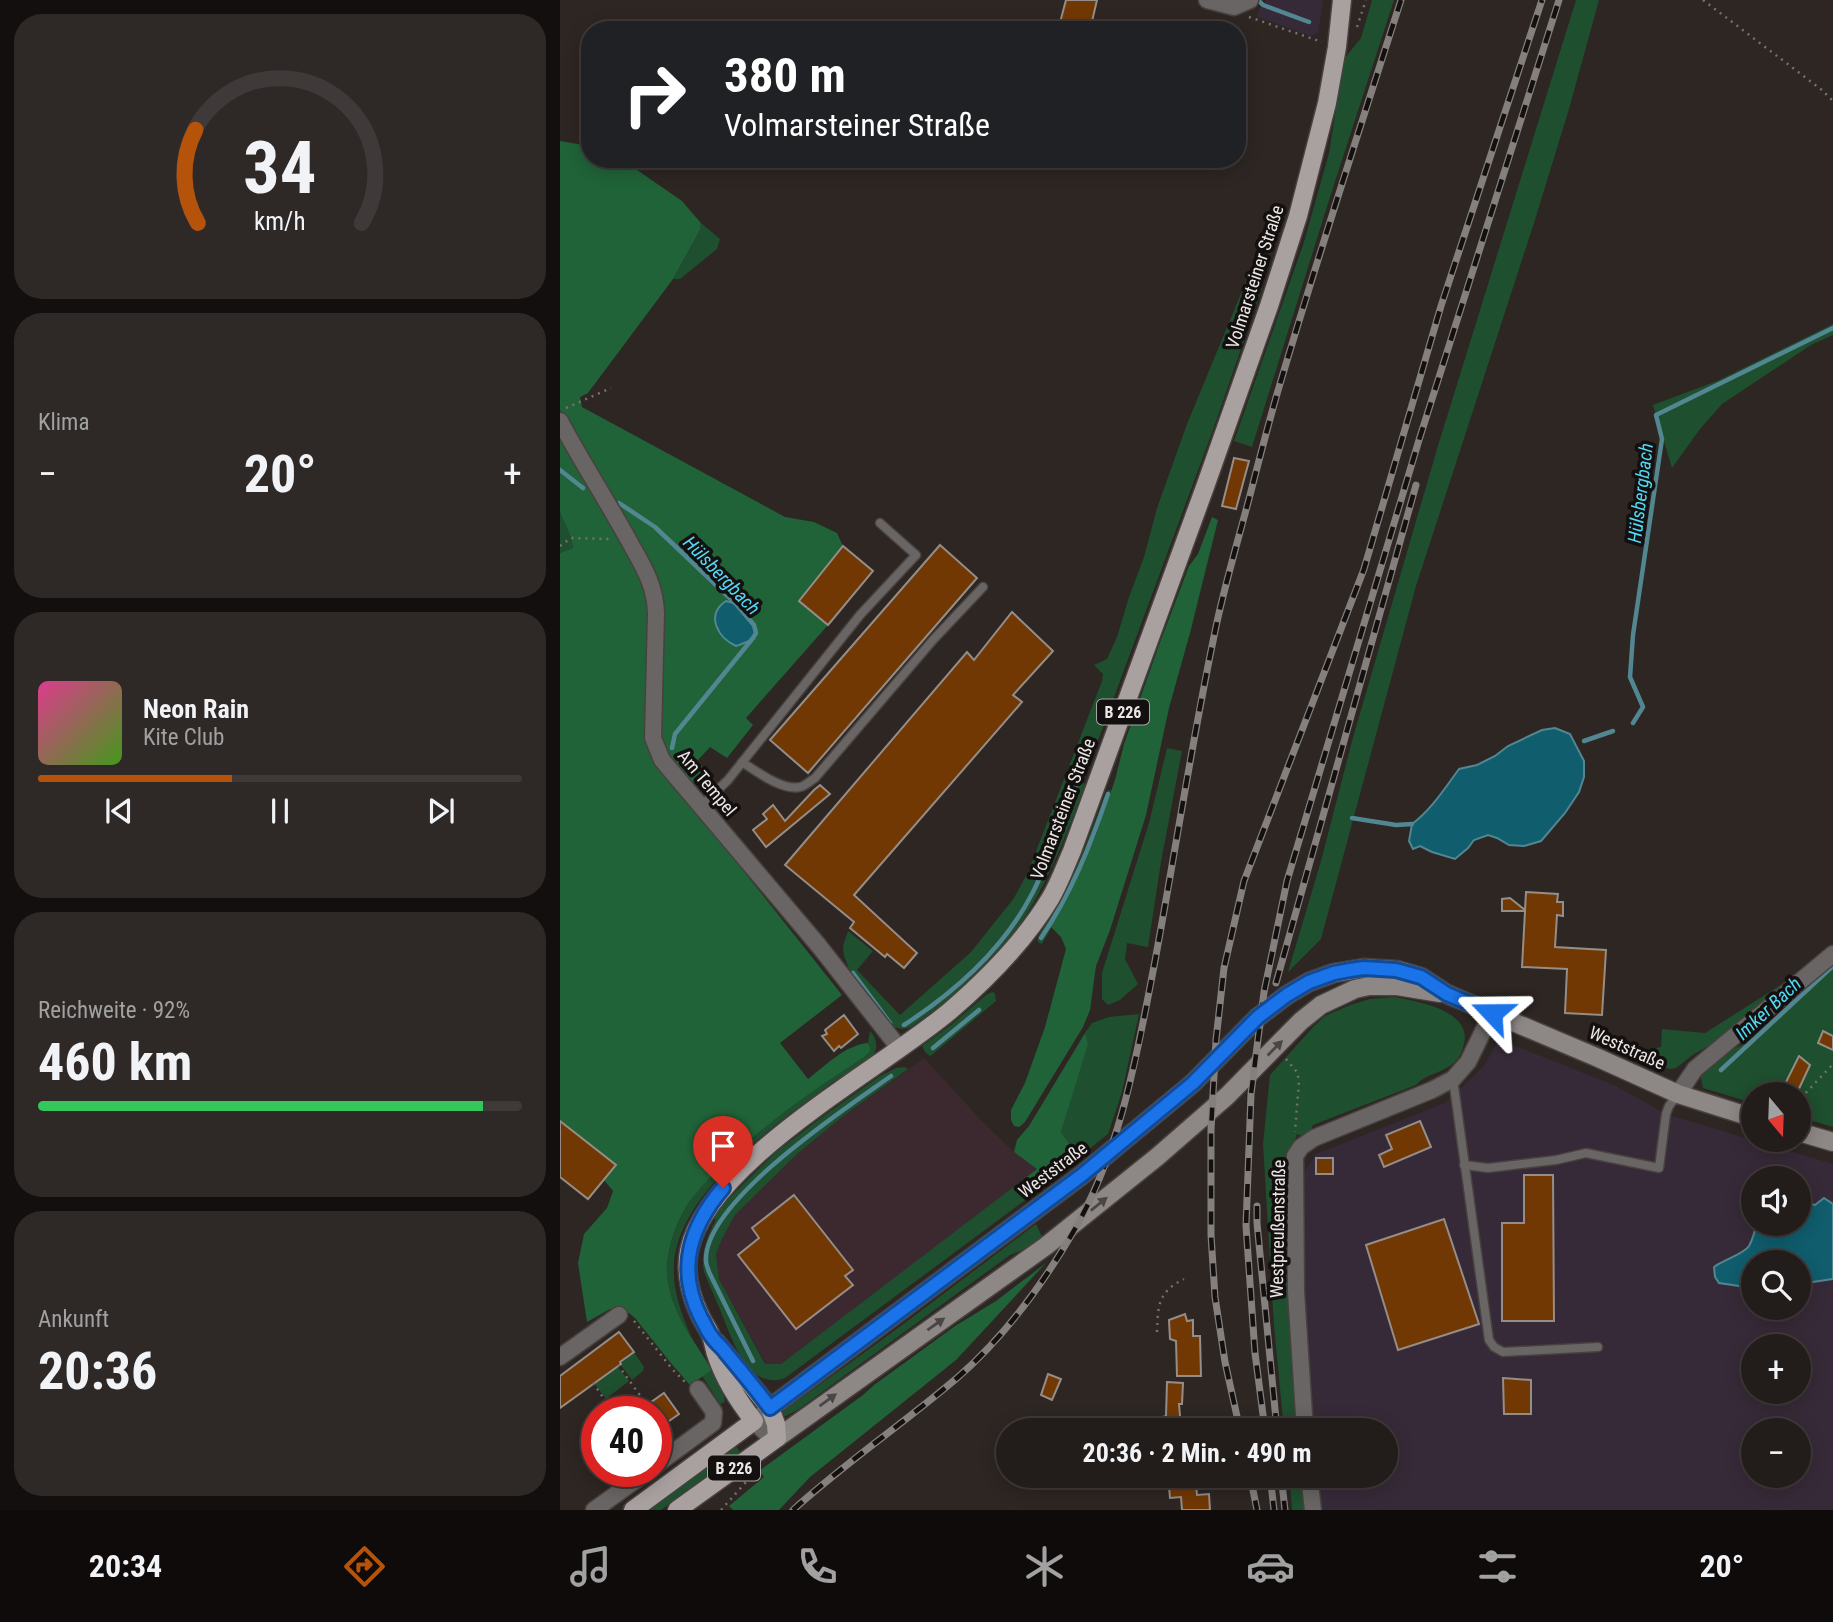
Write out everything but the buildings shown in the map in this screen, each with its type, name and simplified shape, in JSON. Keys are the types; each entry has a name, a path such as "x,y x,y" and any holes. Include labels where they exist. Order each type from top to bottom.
{"main road":[{"name":"Volmarsteiner Straße","path":"754,1421 721,1367 712,1337 695,1304 688,1272 689,1251 702,1216 723,1188 776,1140 950,1011 1007,957 1050,898 1072,851 1269,306 1315,152 1337,47 1342,0"},
{"name":"Volmarsteiner Straße","path":"712,1337 770,1408 776,1423 777,1437"},
{"name":"Weststraße","path":"633,1510 754,1421"},
{"name":"Weststraße","path":"677,1510 777,1437"}],"street":[{"path":"1207,0 1244,3"},
{"name":"Am Tempel","path":"560,421 649,575 656,613 653,738 662,760 819,946 901,1049"},
{"path":"1678,1094 1695,1069 1832,956"},
{"name":"Weststraße","path":"754,1421 1082,1175 1193,1083 1258,1017 1309,982 1334,973 1364,968 1396,970 1421,977 1447,994 1678,1094 1741,1114"},
{"name":"Weststraße","path":"777,1437 1046,1247 1227,1096 1321,1004 1368,986 1397,986 1447,994"},
{"name":"Westpreußenstraße","path":"1304,1418 1296,1292 1295,1156 1301,1147 1314,1138 1432,1090 1454,1087 1492,1013"},
{"path":"1811,1136 1833,1142"},
{"path":"560,1357 619,1315"},
{"path":"672,1454 713,1423 714,1412 698,1389"},
{"name":"Volmarsteiner Straße","path":"754,1421 765,1432 777,1437"},
{"path":"672,1463 693,1466"},
{"path":"594,1510 626,1487"},
{"path":"1310,1488 1313,1510"}],"lane":[{"path":"701,806 728,780 860,615 916,555 880,523"},
{"path":"742,762 766,778 790,787 802,787 815,778 933,640 983,587"},
{"path":"1454,1087 1489,1340 1503,1352 1598,1347"},
{"path":"1464,1165 1488,1168 1556,1160 1586,1153 1659,1168 1666,1114 1678,1094"}],"path":[{"path":"1703,0 1812,82 1833,101"},
{"path":"1244,3 1250,18 1337,47"},
{"path":"560,411 611,388"},
{"path":"560,546 571,538 628,540"},
{"path":"1284,1057 1297,1072 1299,1081 1294,1130 1301,1147"},
{"path":"1811,1087 1833,1064"},
{"path":"1157,1332 1161,1300 1169,1286 1184,1279"},
{"path":"619,1315 633,1319 673,1370 691,1389 698,1389"},
{"path":"618,1365 640,1396"},
{"path":"593,1383 602,1396"},
{"path":"721,1510 750,1478"}],"shaded area":[{"path":"1266,0 1323,0 1318,33 1311,36 1258,17 1257,13"},
{"path":"1508,1043 1616,1086 1666,1114 1741,1136 1741,1152 1793,1152 1833,1164 1833,1510 1319,1510 1316,1488 1398,1488 1398,1418 1309,1418 1299,1319 1305,1171 1316,1154 1445,1103 1484,1066 1496,1044"},
{"path":"924,1058 980,1119 1014,1152 1038,1169 781,1364 766,1364 719,1279 716,1254 722,1239 735,1215 797,1154 842,1117"}],"green space":[{"path":"1372,0 1394,0 1252,447 1234,441 1304,242 1329,153 1344,59 1361,38"},
{"path":"1576,0 1599,0 1569,109 1416,586 1321,939 1288,972 1437,449"},
{"path":"560,141 581,144 581,168 635,168 682,201 700,222 700,230 673,279 588,393 580,397 582,407 785,517 814,522 837,533 843,546 799,601 828,625 746,718 753,725 727,758 710,747 697,761 710,774 702,784 686,781 661,750 658,595 560,410"},
{"path":"700,222 720,239 717,249 680,279 673,279 700,230"},
{"path":"1247,279 1263,285 1213,430 1083,781 1085,785 1054,863 1028,913 1012,936 974,978 911,1027 902,1029 889,1026 851,974 843,946 848,931 873,951 857,970 900,1015 971,952 1014,898 1028,872 1102,681 1103,674 1094,665 1107,659 1117,637 1157,508 1187,424"},
{"path":"1833,324 1833,335 1811,345 1722,404 1672,468 1653,405 1717,381"},
{"path":"560,430 650,596 649,727 711,830 842,995 780,1043 808,1079 851,1048 868,1043 871,1050 760,1132 707,1181 684,1211 668,1256 669,1288 684,1325 712,1370 690,1385 629,1313 610,1309 587,1322 578,1263 584,1234 607,1208 613,1191 604,1180 615,1165 560,1121 560,553 573,548 560,512"},
{"path":"560,512 573,548 560,553"},
{"path":"1212,517 1218,520 1169,708 1146,815 1096,966 1090,1010 1083,1027 1025,1122 1019,1127 1014,1126 1011,1110 1025,1083 1045,1027 1066,949 1061,937 1051,927 1095,837 1159,645 1189,566 1198,554"},
{"path":"1167,748 1182,751 1148,947 1127,943 1125,959 1138,984 1120,1000 1108,1005 1102,999 1102,973 1149,823"},
{"path":"1109,790 1081,869 1053,926 1042,944 1039,943 1039,935 1063,898"},
{"path":"1833,965 1833,1127 1811,1121 1811,1082 1741,1082 1741,1099 1703,1088 1700,1073 1729,1051 1750,1041"},
{"path":"1809,967 1725,1037 1694,1054 1676,1068 1669,1069 1634,1054 1661,1047 1662,1029 1705,1033"},
{"path":"993,992 996,1001 933,1054 930,1056 925,1052 922,1046"},
{"path":"1394,997 1438,1008 1457,1020 1463,1028 1464,1045 1454,1063 1416,1085 1313,1125 1311,1130 1302,1136 1297,1134 1292,1150 1301,1418 1283,1418 1274,1326 1263,1144 1270,1075 1325,1016 1370,999"},
{"path":"1139,1014 1122,1092 1108,1134 1079,1157 1061,1132 1087,1044 1085,1033 1092,1023 1109,1017"},
{"path":"870,1031 876,1042 873,1055 786,1117 740,1155 701,1199 686,1222 677,1246 674,1282 679,1305 692,1338 676,1308 667,1275 670,1247 684,1211 706,1181 761,1131 871,1050 868,1043"},
{"path":"1085,1033 1088,1044 1061,1132 1079,1157 1074,1164 1035,1193 1024,1179 1037,1169 1014,1152 1017,1140 1029,1126"},
{"path":"896,1068 908,1069 797,1154 735,1215 722,1239 716,1254 719,1279 766,1364 781,1364 1024,1179 1035,1193 785,1378 772,1380 762,1377 744,1362 704,1272 704,1251 716,1219 713,1219 722,1205 775,1153 880,1076"},
{"path":"1036,1224 1042,1237 1028,1248 1010,1255 799,1409 782,1416 783,1411"},
{"path":"1046,1263 956,1360 810,1477 779,1510 733,1510 729,1506 764,1477 759,1471 955,1326 996,1301"},
{"path":"634,1352 644,1367 632,1380 620,1364"},
{"path":"617,1366 629,1381 610,1396 604,1396 594,1383"},
{"path":"712,1370 723,1392 725,1402 720,1404 702,1376"},
{"path":"736,1446 740,1452 661,1510 650,1510"},
{"path":"1290,1488 1306,1488 1308,1510 1292,1510"}],"water":[{"path":"726,601 740,608 752,621 755,635 751,640 736,646 719,632 716,613"},
{"path":"1555,728 1570,734 1584,761 1584,777 1579,792 1565,813 1541,841 1524,846 1509,845 1488,835 1474,840 1455,859 1420,846 1413,849 1409,841 1412,824 1432,805 1459,769 1477,765 1508,746 1542,730"},
{"path":"1824,1198 1833,1204 1833,1279 1811,1282 1811,1250 1744,1250 1753,1236 1811,1236 1811,1204 1815,1205"},
{"path":"1741,1252 1741,1286 1719,1283 1714,1267"}],"waterway":[{"path":"1258,0 1263,5 1309,22"},
{"name":"Hülsbergbach","path":"1633,723 1643,707 1630,677 1633,635 1662,439 1656,415 1833,328"},
{"name":"Hülsbergbach","path":"560,470 583,488"},
{"name":"Hülsbergbach","path":"619,503 655,527 736,604 754,625 756,633 675,734 672,748"},
{"name":"Hülsbergbach","path":"1584,741 1613,731"},
{"name":"Hülsbergbach","path":"904,1025 942,998 977,967 1022,912 1051,852 1077,783"},
{"path":"1041,938 1062,904 1079,868 1108,794"},
{"name":"Hülsbergbach","path":"1352,818 1396,825 1412,824"},
{"name":"Imker Bach","path":"1721,1070 1833,966"},
{"name":"Hülsbergbach","path":"853,973 890,1023"},
{"path":"933,1048 979,1010"},
{"path":"753,1361 709,1272 706,1261 711,1237 727,1212 780,1158 891,1076"}],"railway":[{"path":"793,1510 957,1378 990,1346 1034,1292 1060,1254 1089,1202 1103,1169 1134,1066 1200,706 1224,591 1277,394 1401,0"},
{"path":"1237,1418 1215,1297 1211,1235 1211,1130 1216,1040 1224,968 1244,881 1364,569 1441,306 1542,0"},
{"path":"1263,1418 1255,1353 1246,1226 1251,1094 1264,992 1287,881 1419,440 1559,0"},
{"path":"1276,983 1416,485"},
{"path":"1257,1206 1276,1418"},
{"path":"1253,1488 1257,1510"},
{"path":"1271,1488 1274,1510"},
{"path":"1282,1488 1285,1510"}],"route":[{"path":"723,1188 702,1216 689,1251 691,1291 712,1337 770,1408 1082,1175 1193,1083 1258,1017 1309,982 1334,973 1364,968 1396,970 1421,977 1447,994 1492,1013"}]}
